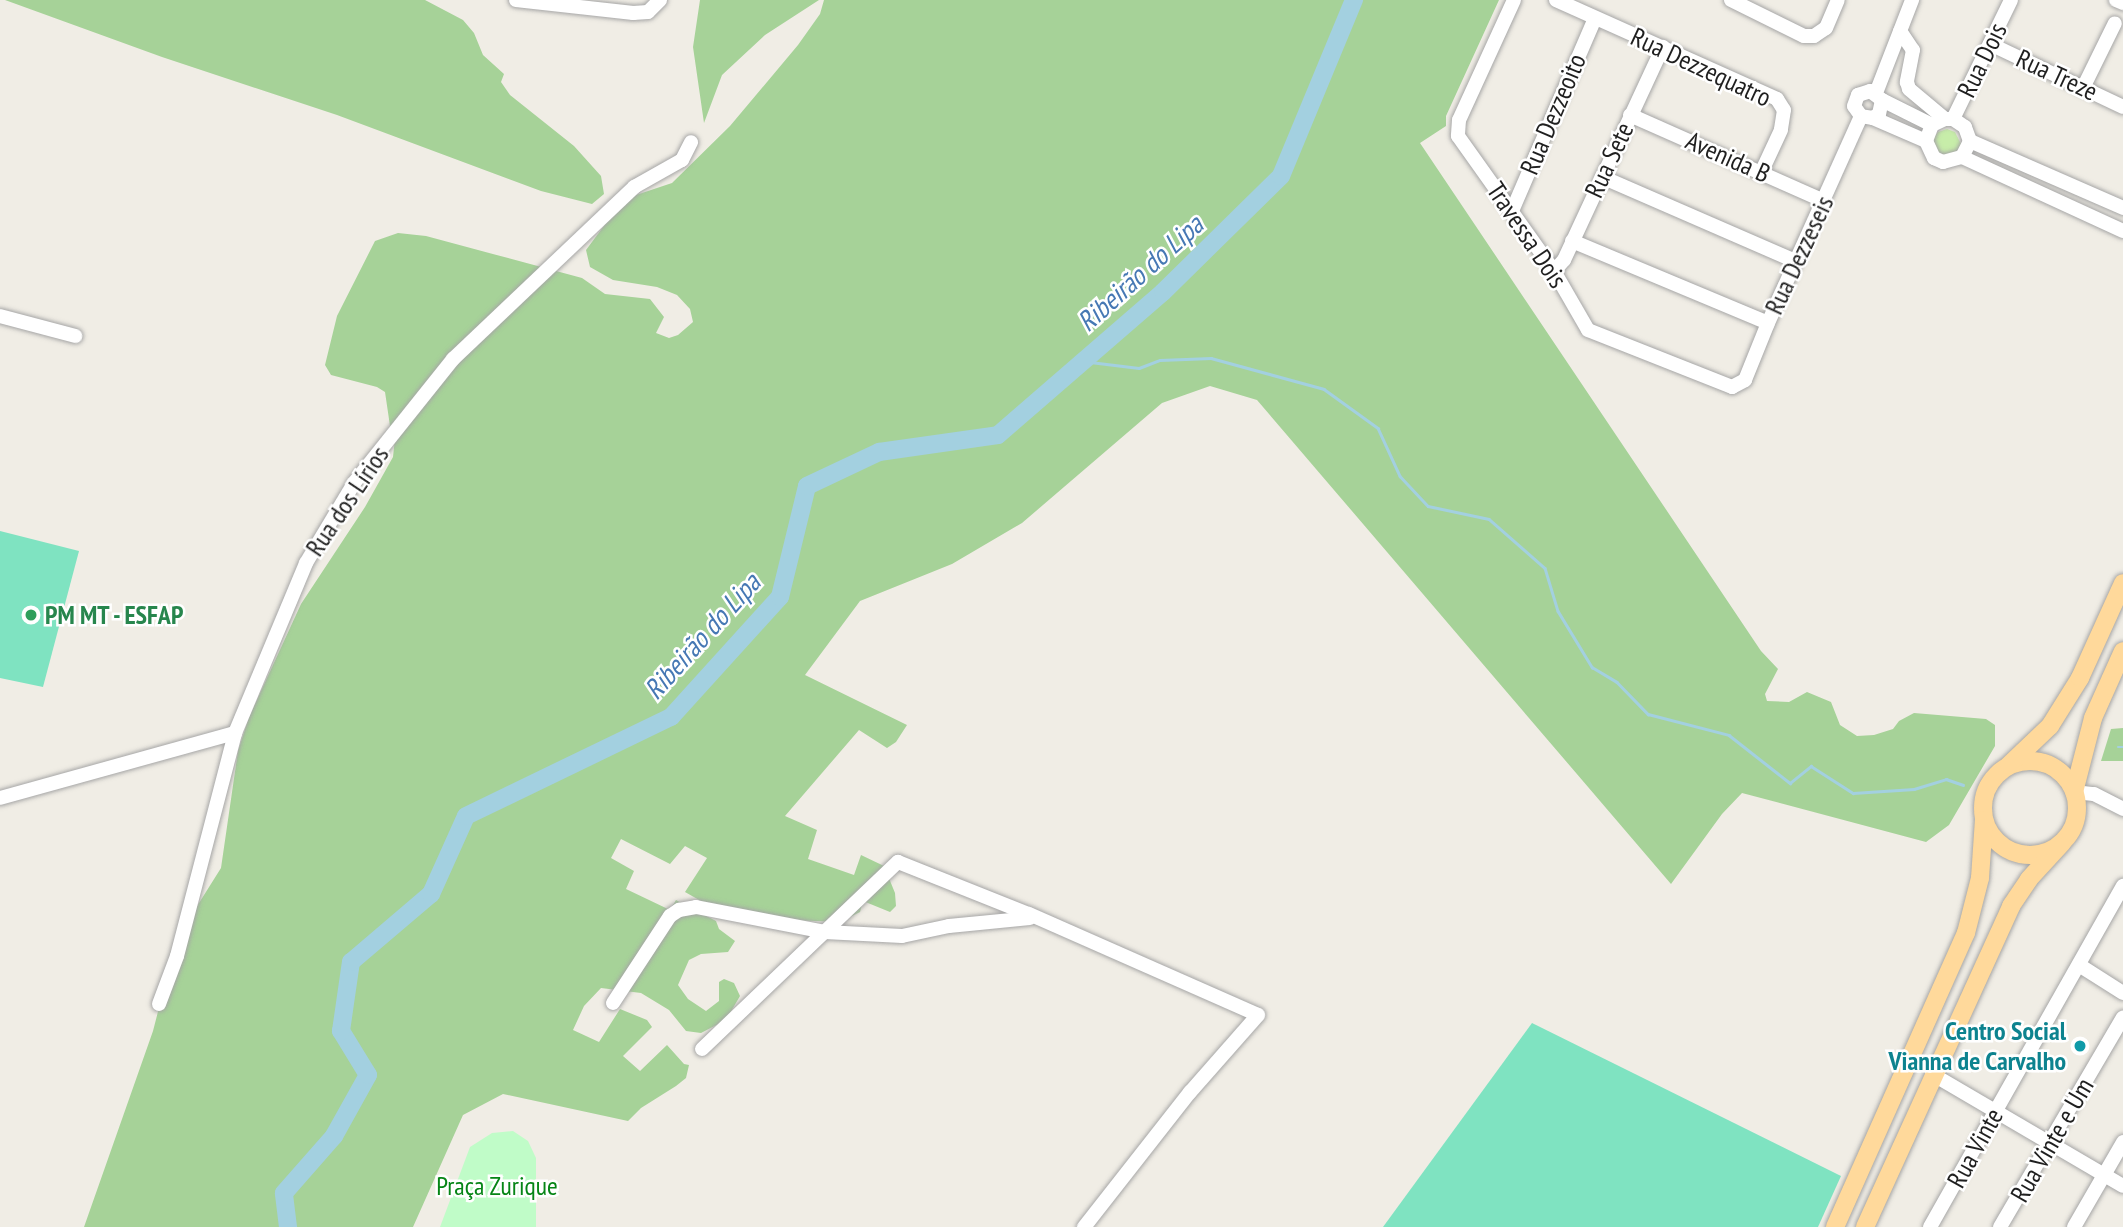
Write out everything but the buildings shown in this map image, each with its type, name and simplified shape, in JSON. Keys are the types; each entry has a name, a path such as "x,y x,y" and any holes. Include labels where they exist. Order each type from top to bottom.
{"main road":[{"path":"1835,1227 1966,933 1980,878 1986,790 2005,768 2050,726 2080,678 2123,583"},
{"path":"2074,792 2093,718 2123,652"},
{"path":"1865,1227 1932,1074 2011,906 2036,870 2073,828 2077,810 2074,792 2064,776 2048,764 2026,761 2005,768"},
{"path":"1984,820 1991,835 2003,847 2018,854 2041,854 2062,843"}],"street":[{"path":"516,0 588,10 648,12 660,0"},
{"name":"Travessa Dois","path":"1514,0 1460,120 1458,136 1554,271 1588,330 1732,387"},
{"name":"Rua Dezzequatro","path":"1556,0 1777,99 1784,110 1781,130 1762,171"},
{"path":"1731,0 1804,36 1814,36 1826,28 1838,0"},
{"name":"Rua Dois","path":"1944,121 1990,44 2011,0"},
{"path":"2116,0 2123,3"},
{"path":"1867,117 1882,107 1879,97 1907,2"},
{"name":"Rua Dezzeoito","path":"1512,211 1595,18"},
{"path":"2083,88 2115,23"},
{"path":"1900,31 1913,50 1907,82 1909,89 1944,121"},
{"name":"Rua Treze","path":"1990,44 2123,107"},
{"name":"Rua Sete","path":"1554,271 1564,260 1663,47"},
{"path":"1962,158 1970,141 1965,127 1879,97 1870,91 1858,95 1854,106 1867,117 1926,141 1934,158 1943,162 1962,158 2123,231"},
{"name":"Avenida B","path":"1630,115 1762,171 1824,201"},
{"name":"Rua Dezzeseis","path":"1732,387 1745,380 1795,261 1867,117"},
{"path":"1926,141 1944,121"},
{"path":"1970,141 2123,208"},
{"name":"Rua dos Lírios","path":"159,1004 177,956 234,733 306,563 354,483 453,359 634,187 682,160 691,142"},
{"path":"1602,177 1795,261"},
{"path":"1573,241 1768,323"},
{"path":"0,316 75,336"},
{"path":"0,798 234,733"},
{"path":"2074,792 2094,794 2123,809"},
{"path":"702,1049 898,862 1039,919 1258,1015 1190,1092 1084,1227"},
{"name":"Rua Vinte","path":"1930,1227 2123,886"},
{"path":"612,1003 670,916 679,910 696,907 825,932 902,936 962,924 1039,919"},
{"path":"2079,965 2123,993"},
{"name":"Rua Vinte e Um","path":"2000,1227 2123,1017"},
{"path":"1932,1074 2123,1186"},
{"path":"2074,1227 2123,1142"}],"green space":[{"path":"5,0 425,0 463,20 474,33 483,55 504,74 501,82 510,95 574,146 601,176 604,194 592,204 541,191 337,115 162,57"},
{"path":"700,0 819,0 765,35 722,75 704,123 693,47"},
{"path":"824,0 1499,0 1446,116 1446,126 1420,143 1761,651 1778,669 1765,694 1767,701 1789,702 1807,692 1831,702 1840,725 1857,736 1874,735 1893,729 1899,721 1914,713 1986,719 1995,725 1995,746 1949,825 1926,842 1742,793 1722,814 1671,884 1257,400 1210,386 1162,403 1022,523 952,564 860,601 805,675 907,725 896,742 887,748 859,730 785,816 817,830 808,859 854,875 861,855 884,866 895,893 896,906 890,912 863,901 860,912 840,922 791,920 715,909 685,892 707,858 685,846 670,864 621,839 611,858 634,871 626,889 670,910 676,900 716,921 719,929 735,941 728,952 701,954 689,960 678,985 688,999 706,1011 719,1001 719,982 724,979 734,983 740,996 726,1020 701,1033 686,1031 669,1010 641,993 601,988 584,1006 573,1030 599,1042 620,1009 647,1020 652,1027 623,1056 640,1071 667,1045 684,1064 689,1065 686,1078 676,1086 641,1108 628,1121 503,1094 463,1115 413,1227 84,1227 153,1031 177,938 221,868 238,751 249,717 301,604 365,507 393,457 395,438 390,426 385,392 377,387 331,375 325,365 337,316 375,241 398,233 426,236 582,278 605,294 650,299 664,317 656,333 669,338 678,335 693,322 690,309 677,295 657,287 613,280 590,267 586,250 624,199 672,183 730,126 798,45 820,14"},
{"path":"1947,129 1955,132 1961,144 1959,153 1939,157 1932,140 1938,132"},
{"name":"PM MT - ESFAP","path":"0,531 79,551 43,687 0,678"},
{"path":"2123,728 2123,761 2101,761 2111,729"},
{"path":"1532,1023 1841,1176 1818,1227 1383,1227"},
{"name":"Praça Zurique","path":"513,1131 528,1141 536,1158 536,1227 440,1227 470,1147 492,1133"}],"waterway":[{"name":"Ribeirão do Lipa","path":"288,1227 284,1193 334,1136 368,1075 341,1031 351,962 431,894 466,816 671,717 780,597 807,486 879,452 998,435 1163,292 1281,176 1354,0"},
{"path":"1082,361 1139,368 1160,360 1211,358 1324,389 1378,428 1400,476 1428,506 1489,519 1545,568 1558,611 1592,667 1617,682 1648,714 1729,735 1790,783 1811,766 1853,793 1914,789 1946,779 1963,785"},
{"path":"2118,747 2123,747"}],"place":[{"name":"PM MT - ESFAP","path":"31,615"},
{"name":"Centro Social Vianna de Carvalho","path":"2080,1046"}]}
